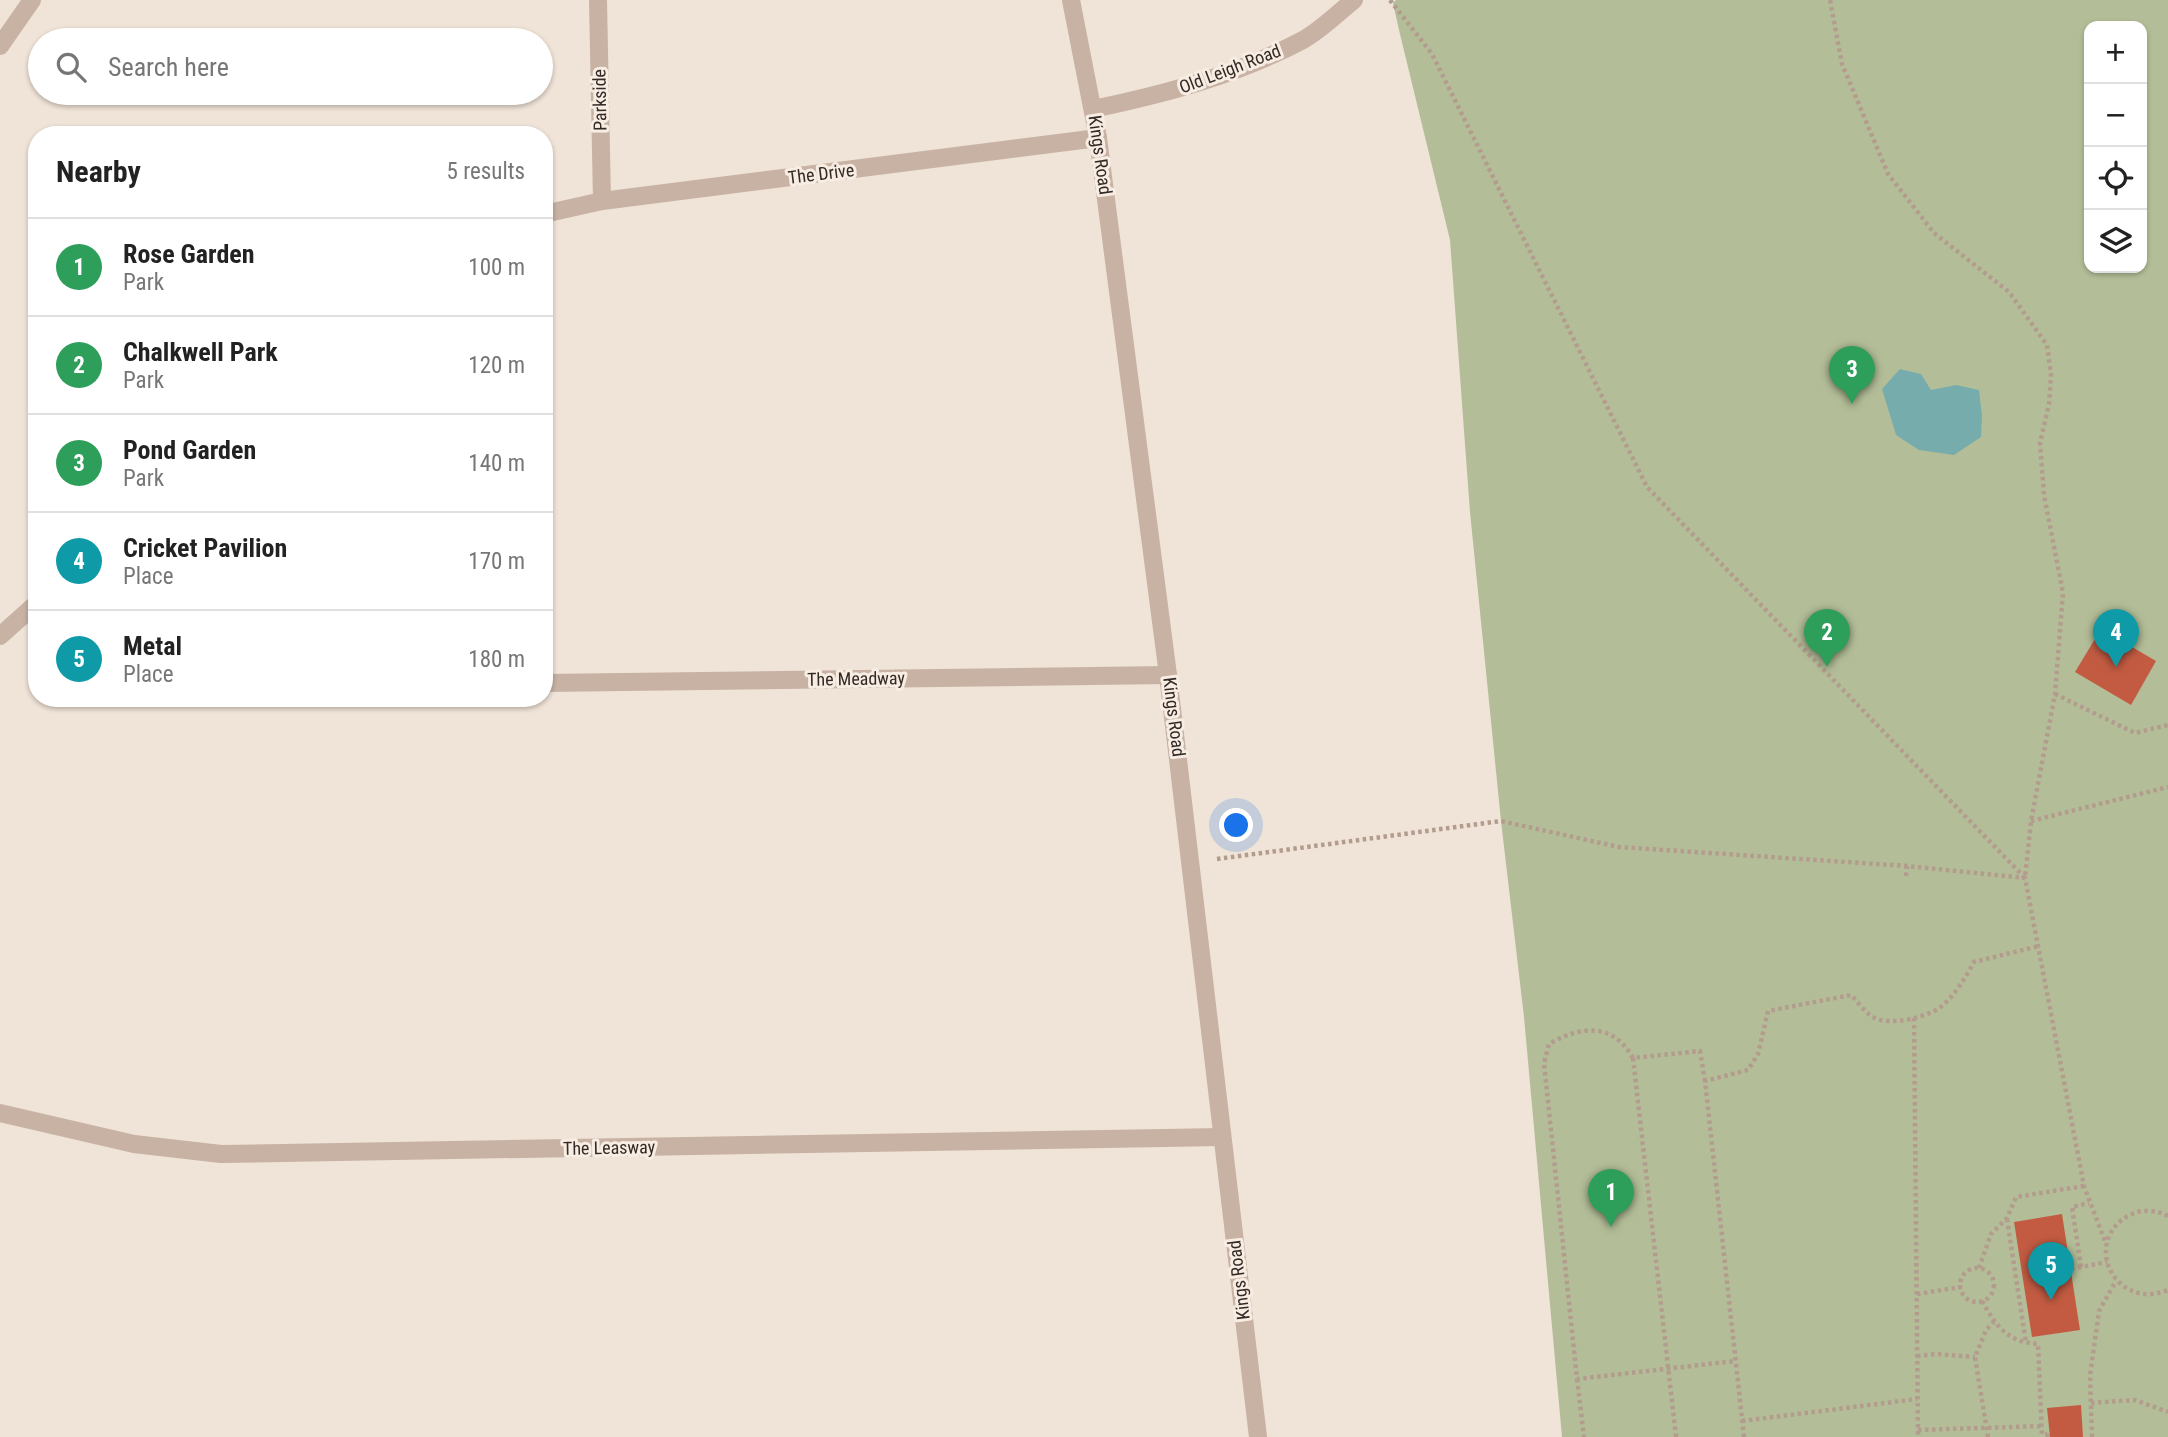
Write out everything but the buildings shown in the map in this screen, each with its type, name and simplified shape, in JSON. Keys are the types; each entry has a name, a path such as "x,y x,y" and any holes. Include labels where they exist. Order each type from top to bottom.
{"street":[{"path":"0,46 32,0"},
{"name":"Parkside","path":"598,0 602,201"},
{"name":"Kings Road","path":"1071,0 1098,138 1168,675 1258,1437"},
{"name":"Old Leigh Road","path":"1093,109 1173,91 1243,68 1305,38 1354,0"},
{"name":"The Drive","path":"553,212 602,201 1098,138"},
{"path":"0,636 28,611"},
{"name":"The Meadway","path":"553,683 1168,675"},
{"name":"The Leasway","path":"0,1113 134,1144 221,1154 1222,1137"}],"path":[{"path":"1390,0 1432,54 1647,487 2025,878"},
{"path":"1830,0 1842,64 1888,174 1934,233 2009,292 2047,345 2051,375 2049,404 2040,443 2044,495 2063,593 2054,694 2031,821 2025,878 2084,1186 2106,1244 2107,1262 2116,1281 2127,1289 2140,1294 2168,1290"},
{"path":"2054,694 2135,733 2168,724"},
{"path":"2031,821 2168,788"},
{"path":"1192,863 1501,821 1619,847 1907,866 2025,878"},
{"path":"1906,876 1907,866"},
{"path":"1705,1081 1748,1070 1758,1054 1768,1011 1851,995 1871,1017 1890,1022 1914,1018 1940,1008 1958,988 1974,962 2039,946"},
{"path":"1914,1018 1918,1437"},
{"path":"1584,1437 1545,1063 1549,1044 1565,1034 1588,1031 1607,1033 1625,1044 1633,1058 1676,1437"},
{"path":"1633,1058 1700,1051 1744,1437"},
{"path":"1979,1268 1991,1234 2007,1218 2016,1197 2084,1186"},
{"path":"2081,1267 2072,1207 2089,1203"},
{"path":"2106,1244 2112,1230 2134,1213 2148,1210 2168,1216"},
{"path":"2007,1218 2026,1343"},
{"path":"2071,1269 2107,1262"},
{"path":"1979,1268 1989,1273 1994,1283 1992,1294 1977,1302 1966,1298 1961,1287 1964,1274 1968,1270 1979,1268"},
{"path":"2092,1437 2090,1376 2099,1311 2116,1281"},
{"path":"1916,1294 1961,1287"},
{"path":"1982,1301 1994,1321 2007,1335 2026,1343 2038,1344 2042,1426 2046,1436"},
{"path":"1988,1437 1975,1357 1986,1330 1994,1321"},
{"path":"1917,1356 1937,1354 1975,1357"},
{"path":"1577,1379 1735,1361"},
{"path":"1742,1421 1917,1399"},
{"path":"2091,1403 2135,1400 2168,1412"},
{"path":"1918,1430 2042,1426"},
{"path":"1941,1429 1941,1437"}],"green space":[{"path":"1396,0 2168,0 2168,1437 1562,1437 1524,1017 1470,512 1450,240 1393,3"}],"water":[{"path":"1900,369 1921,374 1931,390 1956,385 1979,390 1981,437 1954,455 1919,450 1896,435 1882,389"}],"place":[{"name":"Pond Garden","path":"1852,404"},
{"name":"Chalkwell Park","path":"1827,667"},
{"name":"Cricket Pavilion","path":"2116,667"},
{"name":"Rose Garden","path":"1611,1227"},
{"name":"Metal","path":"2051,1300"}]}
